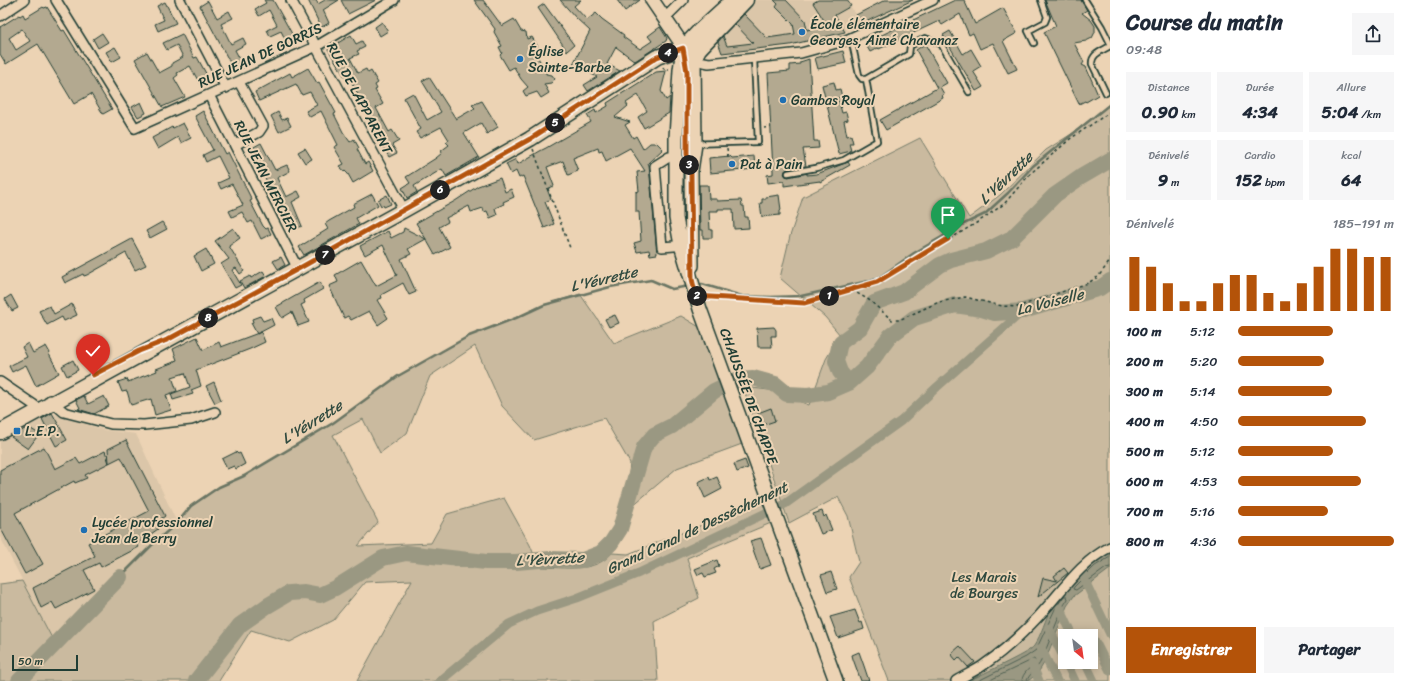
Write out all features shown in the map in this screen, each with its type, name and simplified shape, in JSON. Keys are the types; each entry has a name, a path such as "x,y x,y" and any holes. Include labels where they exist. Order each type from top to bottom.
{"main road":[{"path":"652,0 683,48 697,54 742,1"},
{"path":"0,432 44,404 139,351 167,340 298,269 530,139 657,57 683,48 699,31 742,1"},
{"name":"CHAUSSÉE DE CHAPPE","path":"683,48 687,72 691,144"},
{"name":"CHAUSSÉE DE CHAPPE","path":"683,48 680,70 676,157 676,218 686,245 696,296 836,681"},
{"name":"CHAUSSÉE DE CHAPPE","path":"686,245 691,171 687,154 691,144 697,54"},
{"path":"0,422 44,404"}],"street":[{"path":"0,16 24,0"},
{"name":"RUE JEAN DE GORRIS","path":"56,0 135,128 317,46 394,0"},
{"path":"180,0 226,88"},
{"name":"RUE DE LAPPARENT","path":"291,0 404,210"},
{"path":"665,18 683,0"},
{"path":"697,54 709,63 801,53 851,38 933,0"},
{"path":"235,145 260,132 263,126 239,82"},
{"name":"RUE JEAN MERCIER","path":"209,95 298,269"},
{"path":"676,157 669,157 655,166 662,247 686,245"},
{"path":"0,382 44,404 64,412 111,424 137,425 191,420 215,412"},
{"path":"956,681 984,665 1015,639 1039,616 1059,591 1078,572 1098,553 1110,547"}],"lane":[{"path":"1034,42 1028,31 1045,22 1047,17 1041,0"},
{"path":"1085,0 1102,27 1110,45 1094,56 1092,60 1092,64 1106,93"},
{"path":"851,38 859,75 866,79"},
{"path":"866,79 910,54 910,46 925,38 941,44 969,92"},
{"path":"691,144 758,142 754,59"},
{"path":"788,173 816,168 844,160 877,141 866,79"}],"path":[{"path":"663,67 664,69 670,69 673,73"},
{"path":"696,296 804,303 877,282 1004,204 1030,174 1070,139 1110,112"},
{"path":"530,139 570,248"},
{"path":"852,290 880,308 892,320 899,320 915,311 939,302 965,297 1002,306 1017,307 1088,283 1098,277 1110,261"}],"shaded area":[{"path":"756,0 847,0 861,24 845,32 790,45 722,53 716,38"},
{"name":"Lycée professionnel Jean de Berry","path":"51,413 104,430 136,434 177,523 155,542 55,644 0,537 0,440"}],"green space":[{"name":"Les Marais de Bourges","path":"1110,104 1110,681 889,681 849,577 859,562 848,516 838,497 789,523 743,387 769,390 809,405 826,359 840,335 825,317 780,278 790,236 803,197 920,138 969,218 1000,195 1046,150 1073,133"},
{"path":"580,294 614,343 681,316 701,328 742,444 677,468 625,512 630,463 604,418 534,440 502,406 475,346 430,376 407,433 380,453 363,419 333,435 378,522 358,546 431,543 447,514 504,498 530,545 539,567 588,567 605,560 612,553 628,554 763,501 771,523 687,558 699,598 654,621 658,681 357,681 412,580 365,582 333,620 290,642 251,630 219,681 0,681 0,584 22,581 55,644 155,542 177,523 191,506 219,487 244,476 333,423 398,376 469,336 516,318 544,305"}],"water":[{"path":"1110,553 1110,569 1074,596 1067,606 1044,663 1038,673 1028,681 969,681 1030,650 1039,637 1057,598 1078,576"}],"building":[{"path":"264,0 273,0 296,41 288,45 281,31 270,36 267,30 277,25 269,10 259,16 255,9 266,3"},
{"path":"308,0 316,0 318,4 325,0 339,0 323,10 329,23 322,27 320,25"},
{"path":"341,0 376,0 348,14"},
{"name":"Église Sainte-Barbe","path":"474,0 483,0 502,26 514,19 521,31 526,32 527,39 532,37 541,52 536,54 541,63 537,65 546,71 546,74 552,75 555,79 551,83 544,84 549,93 541,98 537,92 526,96 523,91 528,87 514,67 509,70 500,55 502,53 499,47 502,46 494,32 495,29"},
{"path":"560,0 581,0 574,6 587,20 596,13 624,35 623,37 640,49 652,41 648,36 660,27 667,38 666,41 635,61 616,47 607,64 620,71 588,91 584,85 597,77 573,64 590,31"},
{"path":"617,0 640,0 625,11"},
{"path":"774,0 786,0 805,20 807,30 827,25 813,3 818,0 847,0 851,6 835,15 845,32 790,45 722,53 718,42 723,36 727,46 753,43 735,24 744,14 767,38 795,34 793,24 776,7 778,4"},
{"path":"885,0 913,0 861,24 856,15"},
{"path":"955,0 964,0 975,24 1003,8 1017,33 1003,41 1017,69 1008,73 993,43 980,49 973,33 969,35 960,14 942,25 939,21 870,52 865,43"},
{"path":"1045,0 1081,0 1087,10 1082,13 1091,20 1095,26 1095,32 1092,38 1086,41 1074,43 1084,62 1082,65 1086,67 1098,95 1086,102 1085,101 1079,104 1044,32 1056,26"},
{"path":"208,1 217,18 229,11 233,18 221,24 231,44 243,38 246,44 235,50 244,67 235,72 200,6"},
{"path":"165,2 176,23 158,31 155,24 164,20 157,6"},
{"path":"544,4 574,45 567,51 538,8"},
{"path":"43,7 47,7 62,31 64,30 112,109 103,114 91,94 74,104 38,44 6,64 0,54 0,27 19,15 20,16 23,14 25,18","holes":["22,29 30,41 16,50 9,38"]},
{"path":"382,22 388,31 380,36 375,27"},
{"path":"950,31 963,54 971,49 981,66 973,71 983,87 976,91 943,35"},
{"path":"102,33 108,42 98,48 93,39"},
{"path":"182,34 194,58 197,57 209,79 200,84 190,66 177,73 178,75 174,78 185,97 162,107 135,59 147,52 159,73 172,66 172,63 183,57 177,45 167,50 163,43"},
{"path":"351,35 356,44 362,41 365,47 357,51 359,54 350,58 358,73 366,69 368,73 371,71 378,83 375,85 377,89 375,90 383,104 376,108 389,132 392,130 399,141 392,145 397,153 389,157 378,138 380,137 351,81 348,82 328,49"},
{"path":"925,44 947,83 940,87 944,94 942,95 943,98 886,130 880,120 937,88 916,50"},
{"path":"115,47 121,57 112,62 106,52"},
{"path":"843,51 846,63 818,69 815,58"},
{"path":"809,59 814,141 818,141 819,148 803,149 806,166 787,169 784,174 788,177 807,173 807,175 817,174 848,162 850,165 820,182 784,186 784,181 768,183 767,175 773,174 773,171 768,73 790,71 790,65 800,64 800,62"},
{"path":"308,68 317,83 319,82 336,113 334,114 343,132 350,142 354,139 359,148 357,149 365,164 368,162 373,171 353,183 348,174 345,171 344,172 340,166 344,164 334,147 338,145 321,111 310,117 306,111 317,105 310,92 302,95 296,84 259,101 255,92 290,73 292,77"},
{"path":"666,71 661,91 666,100 670,97 669,113 644,128 638,117 647,111 638,95 626,103 628,106 615,117 630,122 625,125 633,138 636,136 643,149 650,143 656,142 663,149 648,163 657,254 650,255 649,250 637,252 634,243 641,241 639,212 636,212 636,192 639,191 637,172 645,171 630,148 606,161 602,151 599,152 598,148 573,158 578,171 568,175 563,161 547,167 554,186 547,189 551,199 545,202 554,224 544,228 523,176 519,178 516,171 511,174 506,164 516,159 518,164 591,122 587,115 595,110 596,113 608,106 607,103 656,72"},
{"path":"429,77 456,119 475,108 472,105 482,101 498,127 487,134 481,123 464,133 479,157 446,176 442,169 414,186 417,192 407,198 402,188 410,183 406,177 436,158 442,153 441,151 449,145 446,142 449,140 441,127 420,138 416,132 421,129 404,98 413,93 427,120 441,112 422,81"},
{"path":"834,82 836,90 840,89 842,97 838,98 842,113 846,112 848,120 844,121 847,136 851,135 853,143 849,143 851,151 839,154 822,85"},
{"path":"141,102 146,113 138,117 132,107"},
{"path":"203,111 225,154 228,152 263,226 266,229 268,228 271,234 261,239 252,221 248,223 242,212 232,217 229,211 243,205 232,184 221,189 218,183 229,178 218,156 206,162 203,155 213,150 195,116"},
{"path":"278,112 282,120 287,118 291,126 279,132 271,116"},
{"path":"183,123 191,138 181,143 178,137 158,149 152,138"},
{"path":"261,143 275,170 287,165 290,171 277,178 286,197 298,191 301,197 292,202 302,226 295,229 281,201 278,203 260,168 263,166 257,153 255,154 252,148"},
{"path":"305,148 312,159 305,163 298,152"},
{"name":"Pat à Pain","path":"730,156 732,158 754,156 755,169 710,173 709,158"},
{"path":"500,178 505,192 511,189 514,197 495,208 497,215 490,218 487,211 484,212 483,208 471,212 469,206 446,218 448,222 439,227 450,247 435,255 416,223 478,186"},
{"path":"699,185 708,185 709,199 717,199 717,201 741,200 742,206 744,206 745,217 748,217 749,228 734,229 733,209 718,209 718,211 709,211 712,238 703,238 703,230 700,230"},
{"path":"372,194 378,205 356,218 359,224 304,255 299,247 328,229 325,224 329,221 354,207 353,204"},
{"path":"387,195 391,204 384,207 383,205 381,206 378,200"},
{"path":"779,195 781,210 780,215 762,217 760,203 762,203 762,199"},
{"path":"162,222 167,229 150,238 146,231"},
{"path":"233,228 240,238 229,246 244,271 240,274 236,268 232,270 241,285 235,288 221,264 229,259 215,241"},
{"path":"404,228 426,239 408,249 411,254 401,259 416,292 409,295 403,283 381,295 382,298 377,300 388,318 378,325 369,311 351,320 348,316 344,318 329,286 338,282 335,275 361,260 376,286 397,275 383,245 365,255 360,246 388,231 391,238 403,232"},
{"path":"132,239 146,265 135,270 126,253 87,275 84,276 83,274 65,283 62,277"},
{"path":"206,249 214,264 201,271 194,256"},
{"path":"281,257 285,265 278,269 273,261"},
{"path":"263,271 266,276 244,288 240,281 250,276 251,278"},
{"path":"320,282 323,289 304,300 305,303 301,305 309,322 298,326 292,312 282,318 276,307"},
{"path":"11,295 18,308 12,311 5,299"},
{"path":"72,304 77,315 64,321 62,317 47,325 39,311 50,306 54,314"},
{"path":"615,315 619,323 609,327 605,319"},
{"path":"260,316 263,321 271,318 274,325 257,334 251,323 253,322 252,319"},
{"path":"774,327 776,330 776,336 771,336 772,347 758,347 757,328"},
{"path":"261,332 265,342 196,370 201,386 191,390 193,394 173,400 171,394 190,387 185,373 172,377 177,391 166,395 171,410 155,415 151,399 131,405 127,391 122,392 118,382 127,379 128,382 157,371 156,369 174,362 177,360 173,349 197,337 203,350 219,342 221,347"},
{"path":"28,343 33,353 46,346 59,373 36,386 26,365 12,372 9,366 27,357 22,347"},
{"path":"73,360 78,370 67,376 62,366"},
{"path":"214,382 221,400 215,403 206,386"},
{"path":"84,396 88,404 104,396 109,406 94,414 78,409 80,408 76,400"},
{"path":"771,408 775,421 763,425 758,413"},
{"path":"52,413 67,440 56,446 42,419"},
{"path":"28,427 39,434 28,449 11,437"},
{"path":"126,440 165,516 157,522 159,525 156,526 158,529 137,544 139,547 101,567 99,563 84,570 94,589 56,609 52,602 41,608 33,588 95,556 88,543 149,511 121,457 109,463 108,449"},
{"path":"44,447 55,469 76,458 80,464 105,451 109,463 85,475 87,478 75,483 74,481 15,513 43,564 25,574 0,527 0,470"},
{"path":"236,452 238,454 240,453 245,464 236,469 234,466 227,469 222,459"},
{"path":"745,460 748,468 737,472 734,464"},
{"path":"709,477 710,480 717,477 722,489 705,498 698,482"},
{"path":"822,511 824,517 826,515 832,530 821,534 813,514"},
{"path":"761,538 771,565 760,569 750,541"},
{"path":"717,560 719,566 714,569 716,573 705,577 703,573 698,575 695,569"},
{"path":"1064,568 1068,573 1038,597 1043,578 1057,581 1054,576"},
{"path":"831,572 837,589 827,592 821,575"},
{"path":"855,610 864,629 838,638 830,617"},
{"path":"960,646 975,662 968,667 959,657 956,660 951,654"},
{"path":"859,652 869,681 861,681 853,659 852,655"}],"waterway":[{"name":"L'Yévrette","path":"698,285 702,284 742,296 801,296 877,279 914,253 964,224 985,214 1008,193 1033,166 1110,104"},
{"path":"849,383 840,372 836,361 839,347 841,342 860,328 874,303 904,292 940,265 951,260 986,251 1012,238 1055,195 1081,177 1110,160"},
{"name":"L'Yévrette","path":"120,577 155,542 177,523 191,506 219,487 244,476 333,423 398,376 469,336 516,318 544,305 610,287 651,280 672,289 689,286"},
{"name":"L'Yèvrette","path":"196,681 240,625 267,606 289,593 304,592 320,595 335,588 383,558 406,553 486,562 516,562 550,559 583,560 601,553 611,543 620,529 644,447 654,435 672,426 714,391 739,379 753,378 775,384 787,394 808,395 828,392 849,383 867,367 890,336 914,318 955,305 982,309 995,313 1023,311 1100,288 1110,281"},
{"name":"Grand Canal de Dessèchement","path":"440,681 509,624 537,611 577,598 639,573 785,504 901,421 1023,311"},
{"path":"19,681 120,577"},
{"path":"1084,579 1110,634"},
{"path":"1060,608 1070,629"},
{"path":"1049,628 1058,646"},
{"path":"1098,647 1110,671"},
{"path":"1041,648 1057,681"},
{"path":"1032,664 1039,681"},
{"path":"1069,669 1075,681"},
{"path":"1088,669 1094,681"}],"place":[{"name":"École élémentaire Georges, Aimé Chavanaz","path":"802,32"},
{"name":"Église Sainte-Barbe","path":"520,59"},
{"name":"Gambas Royal","path":"783,100"},
{"name":"Pat à Pain","path":"732,164"},
{"name":"L.E.P.","path":"17,431"},
{"name":"Lycée professionnel Jean de Berry","path":"84,530"}],"route":[{"path":"93,375 139,351 167,340 298,269 530,139 657,57 683,48 687,72 687,154 691,171 692,279 696,296 804,303 877,282 948,239"}],"water label":[{"name":"La Voiselle","path":"1050,302"}]}
